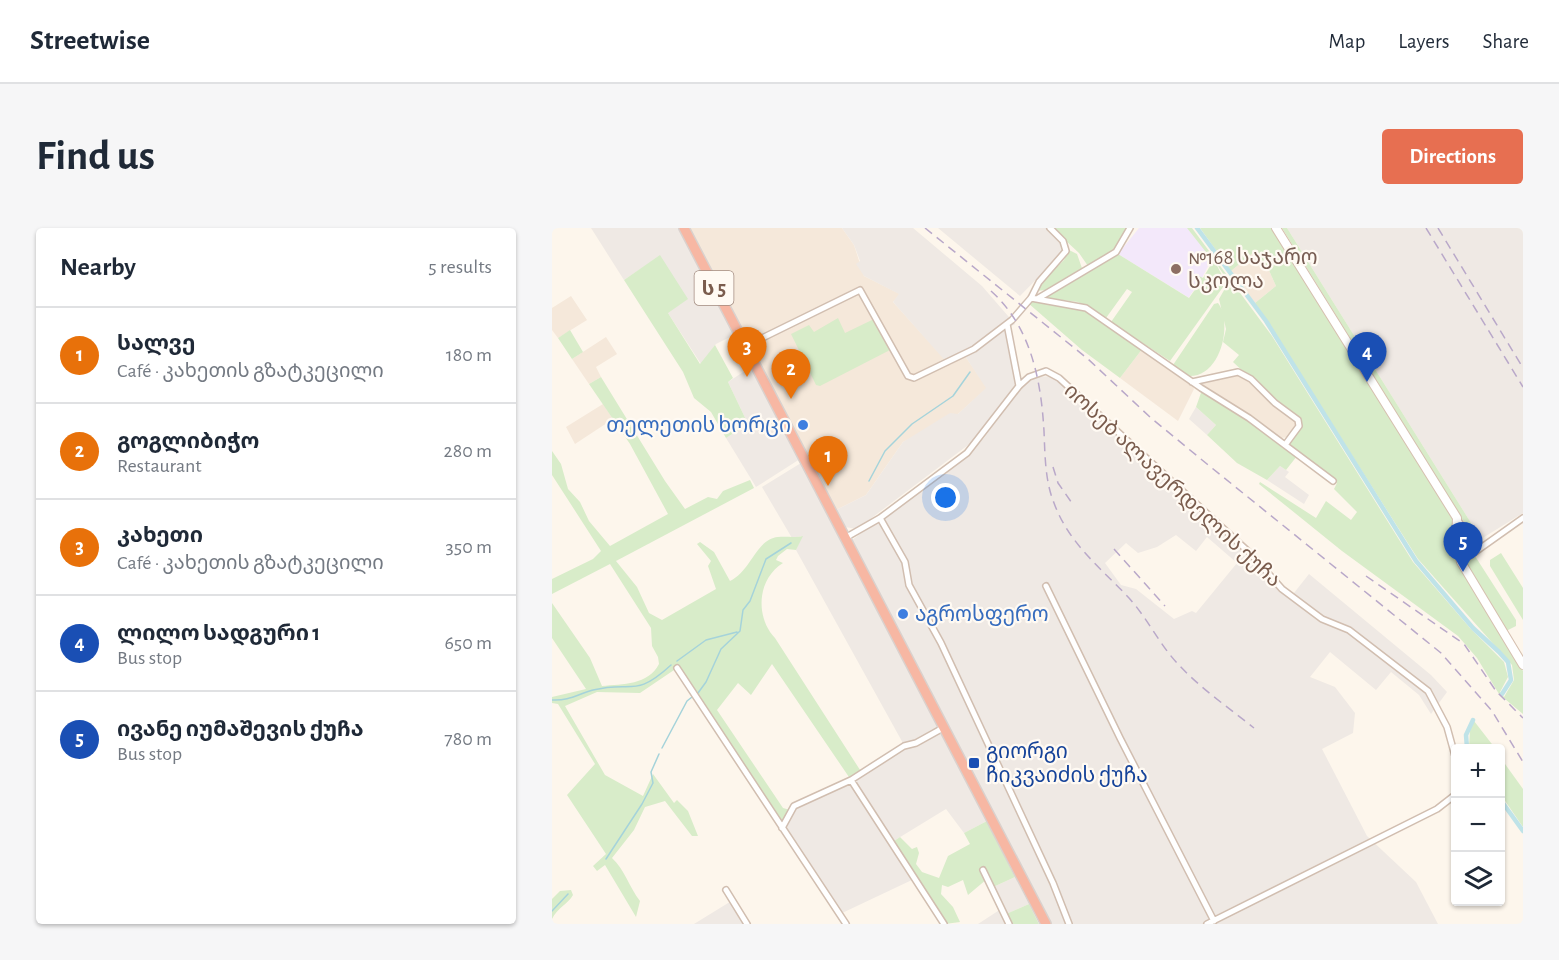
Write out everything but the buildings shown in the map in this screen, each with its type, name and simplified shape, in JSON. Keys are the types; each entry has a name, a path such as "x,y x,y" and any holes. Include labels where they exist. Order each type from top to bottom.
{"highway":[{"name":"ს 5","path":"684,228 1046,924"}],"street":[{"path":"1034,298 1039,282 1066,251 1063,241 1050,228"},
{"path":"744,347 860,290 908,376 914,378 974,349 1007,324 1034,298 1116,252 1130,228"},
{"path":"1276,228 1476,549"},
{"path":"1034,298 1086,308 1192,382 1249,418 1333,481"},
{"path":"1007,324 1019,386"},
{"name":"იოსებ ალავერდელის ქუჩა","path":"845,538 880,518 967,453 1019,386 1029,376 1046,371 1059,378 1251,554 1282,589 1322,620 1349,630 1428,691 1447,727 1452,744"},
{"path":"1192,382 1238,372 1251,379 1275,403 1298,420 1299,426 1285,445"},
{"path":"880,518 905,562 909,585 950,663 1053,883 1069,924"},
{"path":"1457,518 1456,539 1461,562 1523,665"},
{"path":"1461,562 1476,549 1523,518"},
{"path":"1046,586 1120,738 1214,921"},
{"path":"677,668 846,924"},
{"path":"782,828 794,806 851,780 904,746 916,743 943,728"},
{"path":"851,780 944,924"},
{"path":"1207,924 1425,814 1451,798"},
{"path":"983,870 1009,924"},
{"path":"726,890 747,924"}],"shaded area":[{"path":"591,228 680,228 734,335 716,344 701,364 668,313 660,256 624,280"},
{"path":"690,228 842,228 854,245 864,276 900,294 893,302 950,365 965,356 987,388 958,414 903,442 866,495 836,510"},
{"path":"842,228 913,228 982,286 1015,324 1005,330 1017,386 976,439 857,529 845,527 836,510 866,495 903,442 950,413 958,414 986,388 965,356 949,365 893,302 899,294 864,276 856,264 860,261 854,245"},
{"path":"938,228 1046,228 1061,241 1063,252 1020,296"},
{"name":"№168 საჯარო სკოლა","path":"1139,228 1187,228 1212,258 1202,278 1196,281 1199,283 1189,297 1191,299 1118,254"},
{"path":"1287,228 1523,228 1523,513 1481,539"},
{"path":"1254,252 1267,266 1276,286 1255,303 1231,271"},
{"path":"571,296 587,320 558,338 552,330 552,308"},
{"path":"606,337 617,354 596,367 601,377 589,384 572,359"},
{"path":"1143,348 1191,384 1194,389 1178,421 1120,378"},
{"path":"751,367 800,459 756,487 726,438 748,424 728,382"},
{"path":"1237,375 1245,378 1271,403 1279,405 1298,424 1290,437 1280,438 1202,385 1205,381"},
{"path":"1052,376 1248,555 1290,598 1309,574 1431,675 1447,692 1431,714 1419,695 1391,672 1376,690 1330,652 1310,677 1335,687 1355,713 1353,733 1322,749 1367,836 1416,882 1438,924 1051,924 852,540 968,454 984,438 1021,388 1035,377","holes":["1176,535 1196,551 1207,537 1237,563 1196,613 1192,611 1174,619 1136,589 1121,585 1105,563 1126,543 1138,553 1157,547"]},
{"path":"603,404 613,419 575,444 566,427"},
{"path":"1196,407 1216,425 1207,435 1189,419"},
{"path":"801,463 987,821 964,833 946,809 892,842 914,879 840,914 782,828 790,810 851,780 904,745 796,550 802,536 792,538 762,487"},
{"path":"1280,466 1289,472 1285,477 1309,495 1304,504 1267,480"},
{"path":"1015,877 1029,904 1004,915 1009,924 978,924 1001,909 991,888"},
{"path":"733,900 747,924 694,924"}],"green space":[{"path":"1052,228 1129,228 1115,251 1088,266 1079,253"},
{"path":"1187,228 1192,228 1272,336 1413,562 1470,628 1504,662 1508,677 1500,692 1504,697 1514,680 1512,665 1418,559 1255,303 1276,286 1267,266 1254,252 1231,271 1200,228 1272,228 1452,516 1453,551 1458,565 1523,671 1523,714 1499,694 1477,658 1458,636 1342,551 1259,484 1260,482 1316,518 1326,501 1351,520 1357,512 1334,489 1337,483 1287,445 1302,424 1301,418 1275,401 1233,362 1239,355 1223,342 1226,329 1219,299 1227,285 1224,275 1215,262 1223,277 1223,287 1170,361 1111,322 1132,292 1127,289 1106,318 1078,302 1047,298 1045,295 1118,254 1189,298 1199,284 1195,280 1199,276 1203,278 1213,261"},
{"path":"1282,228 1287,228 1481,539 1474,538"},
{"path":"1069,250 1077,254 1083,271 1046,290 1037,291 1038,285 1064,260"},
{"path":"660,255 688,299 668,313 700,364 715,345 733,378 728,382 748,424 726,438 711,412 694,398 683,372 624,280"},
{"path":"1031,301 1085,309 1143,348 1120,378 1082,350 1028,303"},
{"path":"1218,303 1224,323 1221,347 1209,368 1200,374 1189,376 1173,365 1214,304"},
{"path":"838,318 845,333 874,319 892,349 820,386 816,385 791,334 809,325 814,332"},
{"path":"570,330 583,352 572,359 558,338"},
{"path":"601,377 665,481 685,509 708,497 717,499 723,491 750,480 754,488 616,561 637,587 649,613 662,620 716,589 708,566 711,561 697,544 700,542 714,552 730,581 744,570 764,543 778,537 803,536 796,550 787,549 776,560 783,563 774,570 764,588 762,609 764,620 862,773 851,780 772,664 751,695 738,683 717,710 783,808 790,810 782,828 677,668 640,693 597,692 565,706 605,775 643,796 653,774 674,803 677,800 688,811 698,836 692,836 665,801 645,807 634,830 612,858 640,901 636,917 605,865 597,871 593,866 606,854 567,795 595,764 558,704 552,703 552,697 586,689 552,638 552,603 590,658 602,686 642,680 659,664 652,646 651,628 610,564 552,594 552,579 593,559 601,551 552,475 552,451 561,464 568,489 580,502 589,521 610,546 668,514 630,444 589,384"},
{"path":"1202,390 1248,419 1297,456 1286,470 1280,466 1267,480 1237,463 1207,435 1216,425 1196,407"},
{"path":"1501,553 1523,588 1523,620 1490,566 1490,560"},
{"path":"1475,556 1516,620 1516,626 1506,631 1467,566 1468,559"},
{"path":"1474,721 1492,744 1469,744 1470,729"},
{"path":"1505,764 1523,789 1523,827 1505,801"},
{"path":"987,821 1015,877 991,888 987,879 968,895 963,880 948,887 942,885 941,894 953,907 960,922 945,924 891,843 900,837 912,849 917,847 919,853 916,864 922,872 939,878 948,856 970,844 964,833"},
{"path":"571,890 573,895 552,919 552,899 560,891"},
{"path":"1029,904 1039,924 1009,924 1004,915"}],"waterway":[{"path":"1197,228 1266,321 1416,561 1473,628 1508,662 1511,680 1502,694"},
{"path":"869,481 885,451 912,424 953,396 970,372"},
{"path":"698,693 706,682 721,649 740,631 743,610 750,601 766,559 791,543"},
{"path":"677,661 706,640 737,632"},
{"path":"552,700 568,698 606,687 641,685 649,682 671,665"},
{"path":"662,748 687,701 692,697"},
{"path":"1467,744 1466,735 1473,720"},
{"path":"606,859 653,783 651,772 659,754"},
{"path":"1505,806 1523,831"},
{"path":"552,911 568,894"}],"railway":[{"path":"925,228 1088,359 1151,418 1441,653 1492,711 1523,762"},
{"path":"1426,228 1523,387"},
{"path":"1438,228 1523,368"},
{"path":"991,291 1016,321 1031,355 1043,412 1049,486 1060,518 1087,555 1136,606 1178,664 1205,690 1254,728"},
{"path":"1053,467 1058,483 1074,506"},
{"path":"1114,549 1165,606"},
{"path":"1366,576 1464,644 1496,691 1523,718"}],"place":[{"name":"№168 საჯარო სკოლა","path":"1176,269"},
{"name":"კახეთი","path":"747,377"},
{"name":"ლილო სადგური 1","path":"1367,382"},
{"name":"გოგლიბიჭო","path":"791,399"},
{"name":"თელეთის ხორცი","path":"803,425"},
{"name":"სალვე","path":"828,486"},
{"name":"ივანე იუმაშევის ქუჩა","path":"1463,572"},
{"name":"აგროსფერო","path":"903,614"},
{"name":"გიორგი ჩიკვაიძის ქუჩა","path":"974,763"}]}
